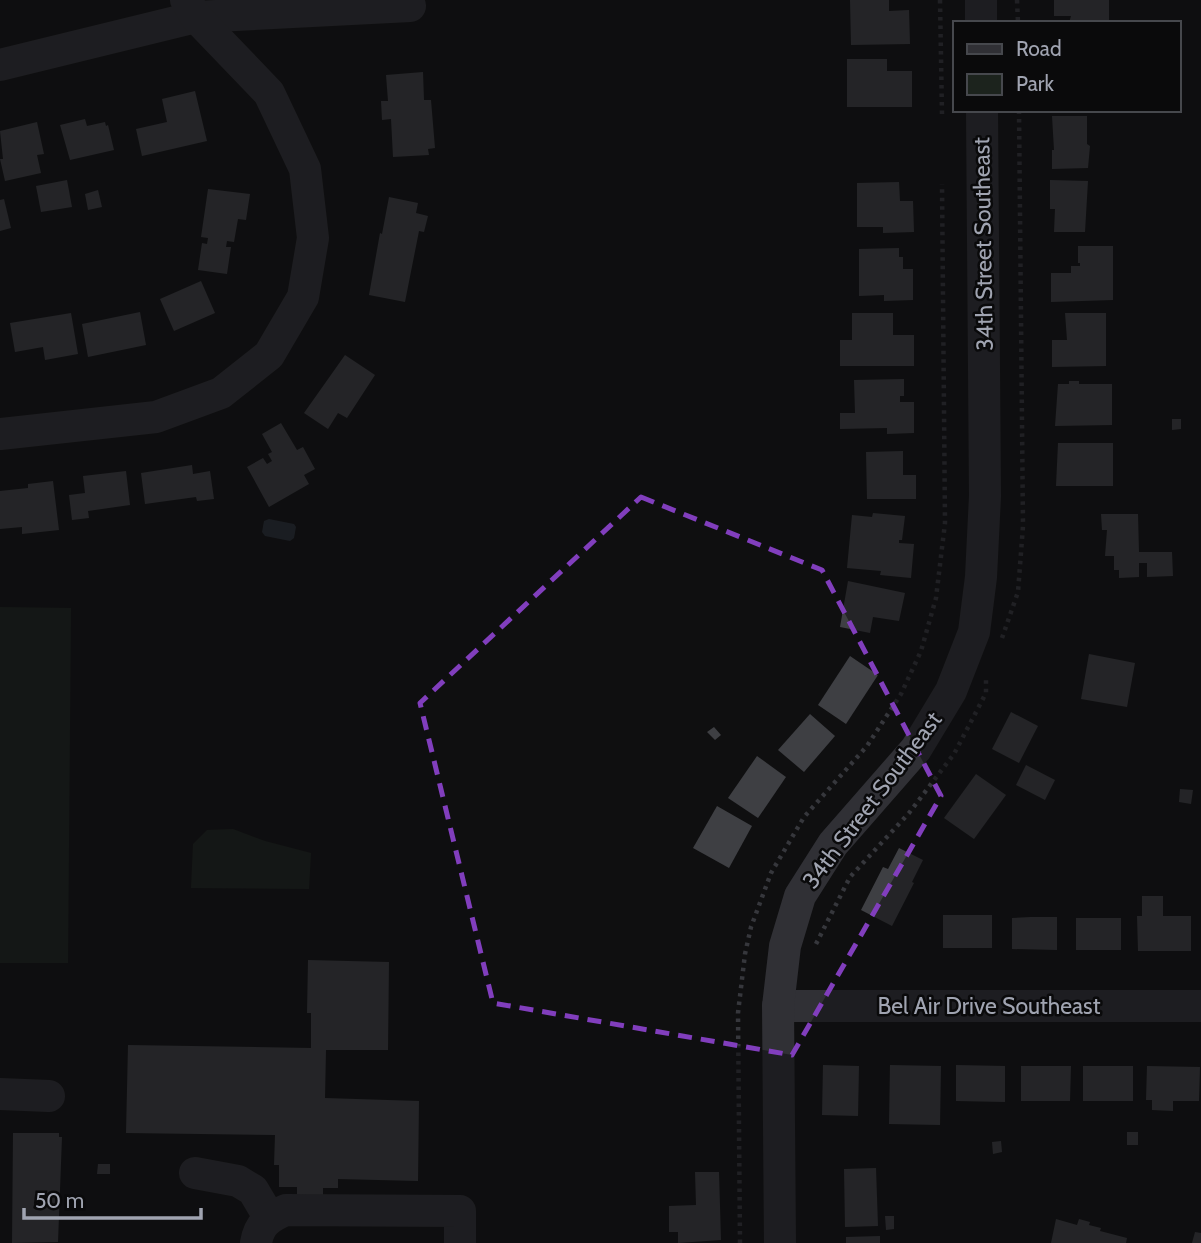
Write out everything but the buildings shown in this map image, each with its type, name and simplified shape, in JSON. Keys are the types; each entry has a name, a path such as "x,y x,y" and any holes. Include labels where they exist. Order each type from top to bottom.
{"street":[{"path":"981,0 981,21"},
{"path":"0,65 191,9 410,6"},
{"path":"0,434 156,416 221,393 269,355 303,297 313,238 305,169 269,93 191,9"},
{"name":"34th Street Southeast","path":"780,1243 778,1006 785,946 800,896 833,844 916,749 951,691 974,632 981,577 985,496 982,112"},
{"name":"Bel Air Drive Southeast","path":"778,1006 1201,1006"},
{"path":"0,1094 49,1096"},
{"path":"195,1173 238,1181 253,1190 263,1230 286,1210 460,1211 460,1243"}],"path":[{"path":"940,0 942,114"},
{"path":"1017,0 1018,21"},
{"path":"740,1243 738,1013 751,927 771,873 804,817 867,746 901,694 921,651 936,598 945,523 942,184"}],"highlighted area":[{"path":"641,497 822,570 941,796 792,1055 493,1003 420,703"}],"green space":[{"path":"0,607 71,608 68,963 0,963"},
{"path":"233,829 311,853 309,889 191,888 193,844 207,830"}],"shaded area":[{"path":"269,519 294,524 294,538 290,541 265,536 262,532 264,521"}]}
